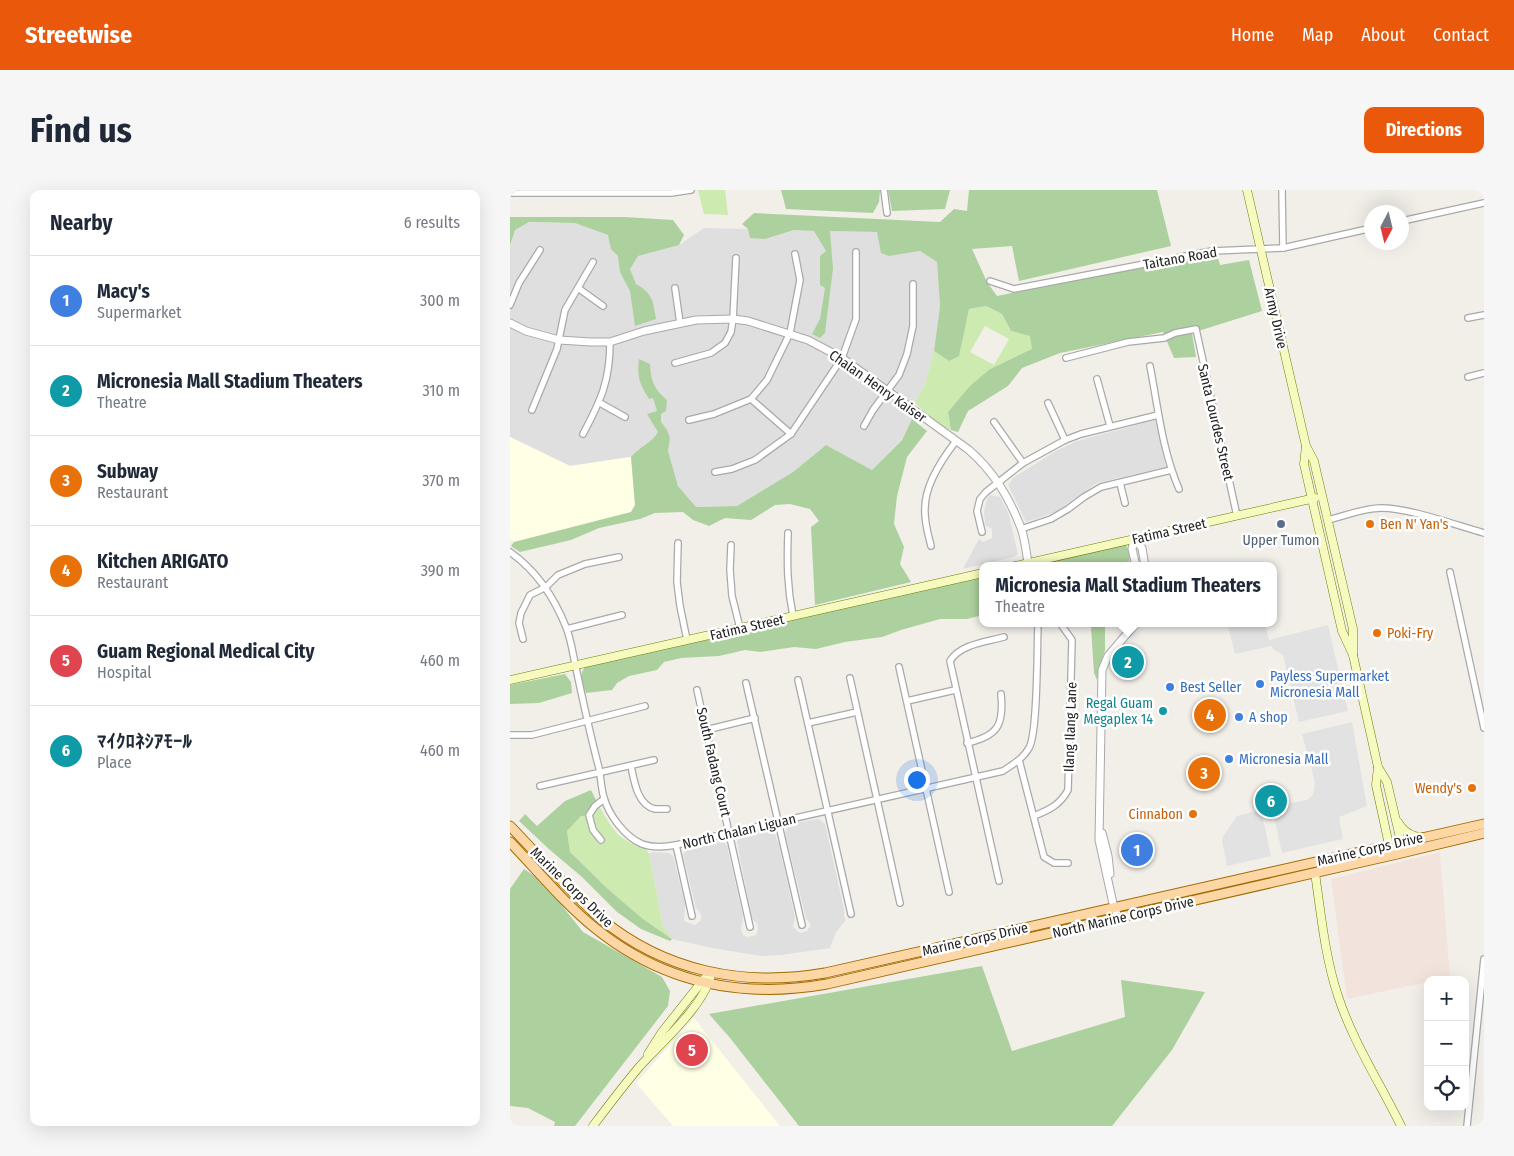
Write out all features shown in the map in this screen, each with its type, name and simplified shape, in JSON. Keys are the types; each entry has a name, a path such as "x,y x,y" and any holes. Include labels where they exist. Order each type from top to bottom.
{"main road":[{"name":"Army Drive","path":"1247,190 1306,446 1314,462 1353,628 1353,655"},
{"name":"Army Drive","path":"1306,446 1304,464 1342,631 1353,655 1378,767 1387,782 1401,842"},
{"name":"Fatima Street","path":"1037,562 1322,496"},
{"name":"Fatima Street","path":"510,680 979,574"},
{"name":"Army Drive","path":"1378,767 1376,785 1389,845 1397,854"},
{"path":"1394,813 1399,825 1407,832 1418,837 1425,837"},
{"name":"Marine Corps Drive","path":"510,826 591,909 639,945 666,958 711,973 765,979 810,976 1484,824"},
{"name":"North Marine Corps Drive","path":"510,842 583,917 607,937 647,962 705,983 765,990 812,986 1118,918 1397,854 1484,832"},
{"path":"1397,854 1401,842"},
{"path":"1314,873 1330,969 1338,997 1355,1037 1401,1126"},
{"path":"593,1126 640,1066 662,1032 705,983 711,973"}],"street":[{"path":"510,193 671,193 691,190"},
{"path":"884,190 887,213"},
{"path":"1282,190 1283,248"},
{"path":"1409,219 1484,203"},
{"name":"Taitano Road","path":"990,281 1014,288 1212,251 1283,248 1364,230"},
{"path":"510,305 519,284 540,250"},
{"path":"714,472 732,469 755,460 791,434 842,358 856,319 856,252"},
{"path":"689,420 714,414 751,399 767,380 790,333 800,280 795,254"},
{"path":"675,363 711,353 725,343 731,332 733,319 736,258"},
{"path":"532,410 550,368 559,340 565,310 593,262"},
{"path":"864,426 886,391 899,376 907,354 913,326 913,284"},
{"path":"578,288 603,306"},
{"path":"675,288 680,323"},
{"path":"1468,318 1484,315"},
{"name":"Chalan Henry Kaiser","path":"510,323 526,331 559,340 610,342 644,331 696,320 733,319 790,333 808,340 842,358 985,464 1000,482 1021,529 1029,562"},
{"name":"Santa Lourdes Street","path":"1066,358 1128,342 1164,338 1176,333 1196,329 1237,516"},
{"path":"583,434 600,403 609,372 610,342"},
{"path":"1150,366 1158,415 1171,470 1179,489"},
{"path":"1468,377 1484,373"},
{"path":"1097,379 1110,426"},
{"path":"751,399 791,434"},
{"path":"1048,402 1065,440"},
{"path":"600,403 625,417"},
{"path":"982,532 978,511 980,499 986,492 1023,463 1065,440 1110,426 1158,415"},
{"path":"994,422 1023,463"},
{"path":"931,546 924,506 928,490 943,458 956,441"},
{"path":"1021,529 1059,514 1101,487 1171,470"},
{"path":"1120,482 1125,503"},
{"path":"1328,520 1360,511 1381,508 1403,511 1484,533"},
{"path":"788,533 786,569 793,616"},
{"path":"1134,539 1132,549 1135,562"},
{"path":"1134,539 1142,548 1144,562"},
{"path":"678,543 677,582 680,606 688,640"},
{"path":"731,546 732,596 740,628"},
{"name":"North Chalan Liguan","path":"510,552 522,560 546,587 567,629 591,740 600,771 604,800 620,826 635,840 653,846 664,847 730,834 976,778 1002,771 1020,760"},
{"path":"523,639 520,623 522,612 530,595 546,587 558,575 585,564 618,557"},
{"path":"1450,572 1484,728"},
{"path":"567,629 622,615"},
{"path":"1038,627 1034,723 1030,747 1020,760 1044,856 1054,863 1068,863"},
{"name":"Ilang Ilang Lane","path":"1034,816 1053,808 1062,800 1068,790 1072,640 1064,627"},
{"path":"1118,918 1108,856 1098,819 1102,670 1108,656 1133,627"},
{"path":"999,881 950,661 954,654 967,647 1004,637"},
{"path":"899,667 950,892"},
{"path":"850,678 900,903"},
{"path":"798,680 851,914"},
{"path":"746,683 802,925"},
{"name":"South Fadang Court","path":"697,690 750,927"},
{"path":"907,701 955,690"},
{"path":"967,743 982,739 994,732 1003,714 1001,694"},
{"path":"510,735 532,735 645,706"},
{"path":"808,723 858,712"},
{"path":"706,730 755,718"},
{"path":"540,786 654,760"},
{"path":"631,766 637,790 645,804 654,809 667,808"},
{"path":"601,840 592,830 588,815 604,800"},
{"path":"676,845 692,916"},
{"path":"1467,1126 1484,959"}],"shaded area":[{"path":"510,222 576,223 608,235 679,245 704,228 748,229 765,239 794,230 878,232 889,256 920,251 937,262 940,306 934,351 925,384 915,403 912,419 902,439 872,470 826,445 793,472 737,506 696,507 678,486 668,451 570,466 510,437"},
{"path":"1155,420 1166,467 1097,483 1056,512 1026,522 1008,485 1013,478 1056,451 1077,441"},
{"path":"510,437 570,466 631,457 635,505 631,512 514,542 510,540"},
{"path":"990,495 1000,497 1008,512 1018,554 1014,557 993,562 979,562 979,565 963,569 979,539 983,542 992,538 992,529 985,525 984,512"},
{"path":"1328,625 1348,711 1299,722 1283,655 1271,646 1235,654 1228,627 1266,627 1269,640"},
{"path":"1352,722 1367,806 1339,817 1343,839 1282,853 1272,807 1307,800 1314,791 1315,782 1302,734"},
{"path":"1261,810 1271,856 1227,866 1222,841 1224,835 1237,816"},
{"path":"819,819 825,824 846,920 836,932 830,948 761,956 672,939 663,926 649,854 652,852 669,853 673,856 685,904 684,921 695,925 701,920 701,914 696,908 683,855 686,850 723,841 727,846 743,916 741,929 743,935 748,937 756,935 758,929 757,923 751,915 737,842 740,837 754,832 768,829 774,832 779,845 795,917 793,927 800,933 807,931 811,925 806,918 785,833 789,824"},
{"path":"1440,852 1450,976 1424,976 1424,983 1347,999 1331,879"},
{"path":"694,1018 780,1126 673,1126 636,1083"}],"green space":[{"path":"698,190 725,190 728,215 704,214"},
{"path":"781,190 880,191 879,202 873,213 786,209"},
{"path":"888,190 950,190 945,209 892,211"},
{"path":"969,190 1157,190 1171,246 1019,281 1012,246 972,249 987,282 997,296 1166,262 1217,254 1220,265 1249,260 1262,311 1192,333 1196,357 1174,358 1163,332 1060,353 1022,368 1008,386 968,411 958,432 951,430 948,412 970,386 990,369 1032,349 1030,336 1011,331 1002,314 986,306 969,309 959,356 949,361 934,351 940,306 937,262 920,251 889,256 881,253 877,232 830,231 833,269 825,333 820,338 812,334 820,319 825,288 820,285 820,256 826,251 814,231 794,230 765,239 750,238 748,229 742,224 754,213 940,222 954,209 967,211"},
{"path":"510,217 625,217 673,220 684,235 679,245 638,256 630,269 636,284 649,294 656,319 635,326 630,291 620,272 618,256 611,249 608,235 575,223 529,222 515,230 510,245"},
{"path":"986,306 1002,314 1011,331 1031,336 1033,349 990,369 948,412 951,430 937,424 915,403 925,384 934,351 949,361 965,326 969,309","holes":["985,326 1009,339 994,365 970,352"]},
{"path":"639,359 650,364 654,384 667,400 666,411 661,414 661,422 670,438 668,451 678,486 696,507 737,506 793,472 826,445 872,470 902,440 912,419 927,431 907,457 897,496 894,524 904,547 900,564 911,582 815,605 811,527 819,521 810,509 790,504 775,505 751,520 725,518 709,526 693,520 683,512 655,513 640,519 599,528 571,540 520,552 511,546 514,542 631,512 635,505 631,457 658,432 647,414 657,411 653,398 649,399 641,384 638,371"},
{"path":"1122,545 1126,545 1130,554 1129,562 1046,562"},
{"path":"979,577 979,616 967,619 940,619 882,637 845,642 816,649 794,647 760,652 745,650 719,656 681,658 664,662 657,670 629,676 617,683 612,690 586,693 581,675 586,666"},
{"path":"1091,627 1105,627 1105,650 1097,680 1094,673"},
{"path":"565,674 571,682 572,693 539,703 510,704 510,685"},
{"path":"591,790 598,804 589,815 581,816 567,831 570,852 608,889 643,919 672,939 670,941 641,929 617,912 582,877 519,821 525,814 537,826 565,801"},
{"path":"598,804 616,832 628,842 646,848 649,854 663,926 672,939 643,919 608,889 570,852 567,831 581,816"},
{"path":"524,869 542,881 583,932 662,977 670,991 668,1006 575,1126 554,1126 555,1122 528,1108 510,1106 510,889"},
{"path":"982,966 1012,1051 1125,1017 1121,980 1205,992 1172,1050 1112,1126 799,1126 709,1014"}],"place":[{"name":"Upper Tumon","path":"1281,524"},
{"name":"Ben N' Yan's","path":"1370,524"},
{"name":"Poki-Fry","path":"1377,633"},
{"name":"Micronesia Mall Stadium Theaters","path":"1128,662"},
{"name":"Payless Supermarket Micronesia Mall","path":"1260,684"},
{"name":"Best Seller","path":"1170,687"},
{"name":"Regal Guam Megaplex 14","path":"1163,711"},
{"name":"Kitchen ARIGATO","path":"1210,715"},
{"name":"A shop","path":"1239,717"},
{"name":"Micronesia Mall","path":"1229,759"},
{"name":"Subway","path":"1204,773"},
{"name":"Wendy's","path":"1472,788"},
{"name":"ﾏｲｸﾛﾈｼｱﾓｰﾙ","path":"1271,801"},
{"name":"Cinnabon","path":"1193,814"},
{"name":"Macy's","path":"1137,850"},
{"name":"Guam Regional Medical City","path":"692,1050"}]}
